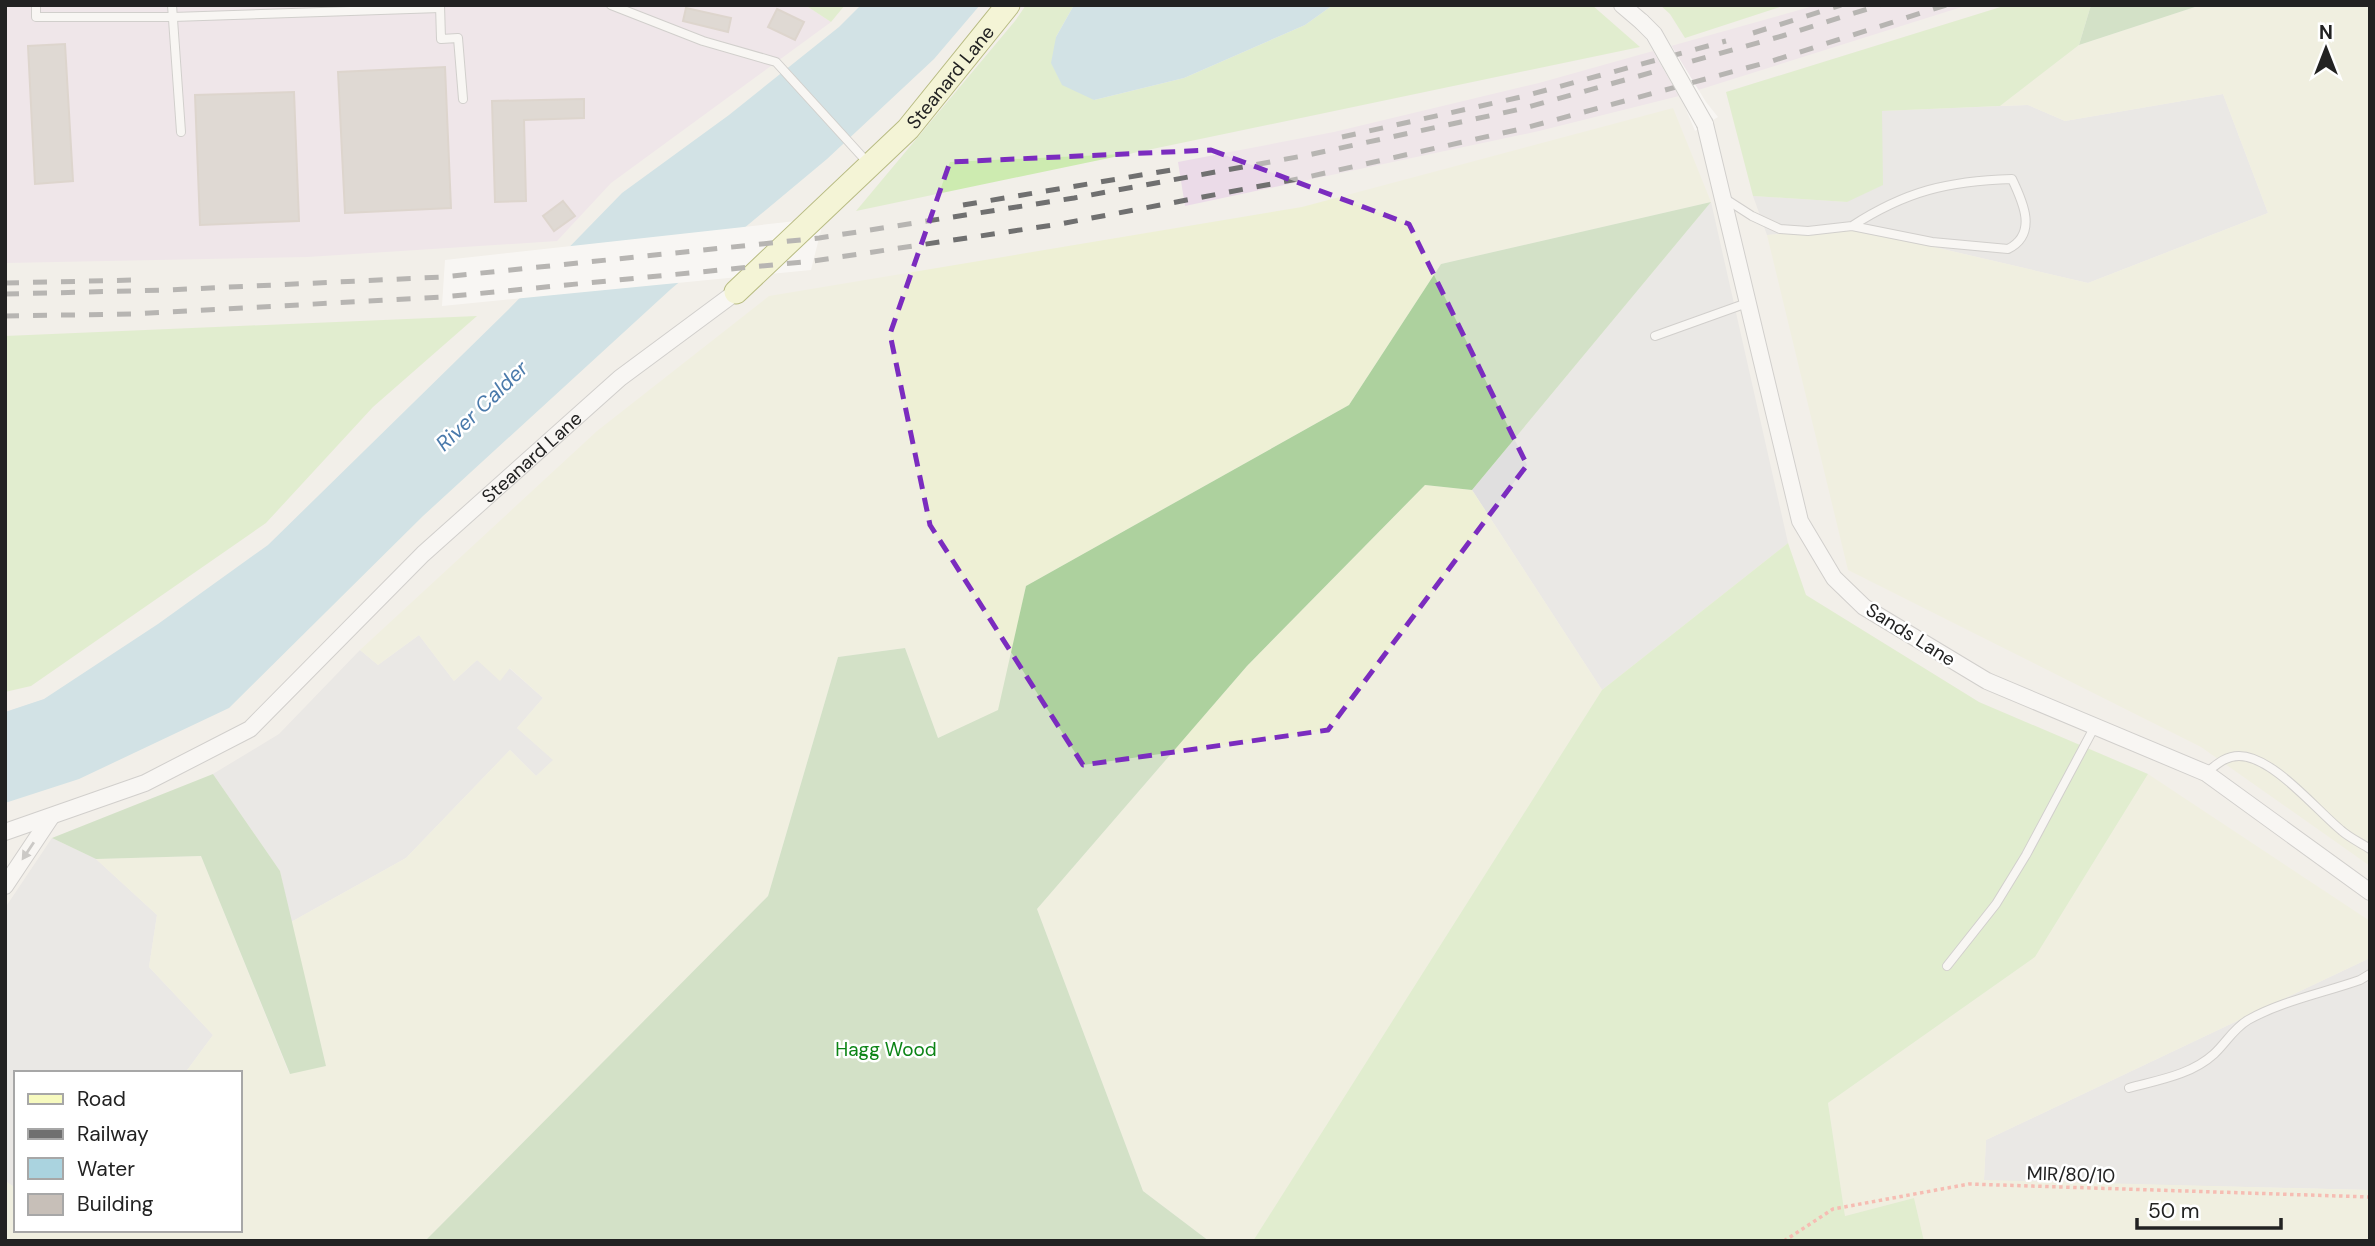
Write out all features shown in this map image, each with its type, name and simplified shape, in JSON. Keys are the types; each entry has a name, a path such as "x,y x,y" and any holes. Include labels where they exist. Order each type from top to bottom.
{"street":[{"name":"Steanard Lane","path":"5,832 145,783 250,729 423,554 620,378 736,292 865,159 908,129 1008,5"},
{"name":"Sands Lane","path":"1622,5 1654,34 1705,124 1800,521 1834,578 1864,607 1987,681 2206,773 2370,892"},
{"path":"5,886 51,817"}],"lane":[{"path":"36,5 36,17 173,17 440,7 441,40 458,38 463,99"},
{"path":"172,5 181,132"},
{"path":"611,5 703,41 776,62 865,159"},
{"path":"1721,197 1780,229 1808,231 1852,226 1932,242 2008,249 2017,244 2026,229 2022,202 2012,178 1939,186 1901,198 1852,226"},
{"path":"1654,336 1747,303"},
{"path":"1947,966 1996,904 2026,855 2095,726"},
{"path":"2206,773 2225,758 2240,755 2262,762 2305,796 2343,832 2370,849"},
{"path":"2129,1088 2186,1071 2201,1063 2214,1054 2236,1028 2248,1020 2370,974"}],"path":[{"name":"MIR/80/10","path":"1784,1241 1833,1209 1969,1184 2370,1197"}],"highlighted area":[{"path":"1211,150 1409,224 1527,465 1328,730 1083,765 930,525 890,334 950,162"}],"shaded area":[{"path":"5,5 805,5 831,22 611,183 557,241 307,257 5,263"},
{"path":"1817,5 1968,5 1679,96 1539,131 1185,206 1178,162 1334,132 1539,83"},
{"path":"2223,94 2268,213 2088,283 1853,228 1767,235 1753,196 1847,202 1882,111 2028,105 2065,121"},
{"path":"1711,202 1788,543 1602,690 1472,490"},
{"path":"419,635 454,681 477,660 509,668 543,698 517,728 554,760 536,776 510,750 406,858 291,922 280,871 213,774 279,734 360,650 378,665"},
{"path":"52,838 96,859 157,915 149,967 213,1035 186,1071 14,1071 14,1187 5,1181 5,908"},
{"path":"2370,958 2370,1190 1984,1181 1986,1140"}],"green space":[{"path":"805,5 845,5 831,22"},
{"path":"1026,5 1074,5 1056,37 1094,100 1184,78 1305,25 1333,5 1592,5 1640,47 856,211"},
{"path":"1660,5 1786,5 1685,38 1670,14"},
{"path":"2007,5 2091,5 2079,45 2000,106 1882,111 1883,185 1847,202 1753,196 1726,92"},
{"path":"2091,5 2201,5 2079,45"},
{"path":"2201,5 2370,5 2370,866 2201,747 1848,570 1767,235 1853,228 2088,283 2268,213 2223,94 2065,121 2028,105 2000,106 2079,45"},
{"path":"1673,108 1711,202 1441,264 1349,405 1026,586 999,710 938,738 905,648 838,657 768,896 425,1241 5,1241 5,1181 14,1187 14,1232 242,1232 242,1071 186,1071 213,1035 149,967 157,915 96,859 201,856 289,1073 326,1066 291,922 406,858 510,750 536,776 553,760 517,728 543,698 510,668 500,681 477,660 454,681 419,635 378,665 360,650 597,431 769,296 1302,207"},
{"name":"Hagg Wood","path":"1711,202 1472,490 1425,485 1247,666 1037,909 1143,1191 1209,1241 425,1241 768,896 838,657 905,648 938,738 998,710 1026,586 1349,405 1441,264"},
{"path":"477,316 373,407 266,523 31,686 5,692 5,336"},
{"path":"1425,485 1472,490 1602,690 1253,1241 1209,1241 1143,1191 1037,909 1247,666"},
{"path":"1788,543 1806,595 1979,702 2148,774 2035,957 1828,1103 1845,1216 1914,1198 1924,1241 1253,1241 1602,690"},
{"path":"213,774 280,871 326,1066 290,1074 201,856 96,859 52,838"},
{"path":"2148,774 2370,921 2370,958 1986,1140 1984,1180 2370,1190 2370,1241 1924,1241 1914,1198 1845,1216 1828,1103 2035,957"}],"water":[{"name":"River Calder","path":"861,5 980,5 934,59 827,159 671,289 423,516 229,708 79,779 5,803 5,712 44,699 158,624 268,545 508,310 622,193 729,115 839,27"},
{"path":"1074,5 1333,5 1305,25 1184,78 1094,100 1062,85 1051,63 1056,37"}],"pier":[{"path":"1649,16 1663,32 1718,117 1695,131 1685,107 1645,37 1635,27"},
{"path":"824,218 811,270 442,306 445,260"}],"building":[{"path":"686,8 731,18 728,32 683,21"},
{"path":"777,9 804,22 795,40 768,27"},
{"path":"65,44 73,181 35,184 28,46"},
{"path":"445,67 451,208 345,213 338,72"},
{"path":"294,92 299,221 200,225 195,95"},
{"path":"584,99 584,118 524,120 526,201 495,202 492,101"},
{"path":"563,201 575,216 554,231 543,216"}],"railway":[{"path":"1753,33 1841,5"},
{"path":"5,294 168,290 443,277 819,238 1074,198 1308,155 1521,109 1782,36 1880,5"},
{"path":"5,316 132,314 443,297 813,261 1060,224 1303,178 1525,128 1772,61 1946,5"},
{"path":"1342,137 1521,97 1726,41"},
{"path":"963,205 1177,169"},
{"path":"5,283 135,280"}]}
